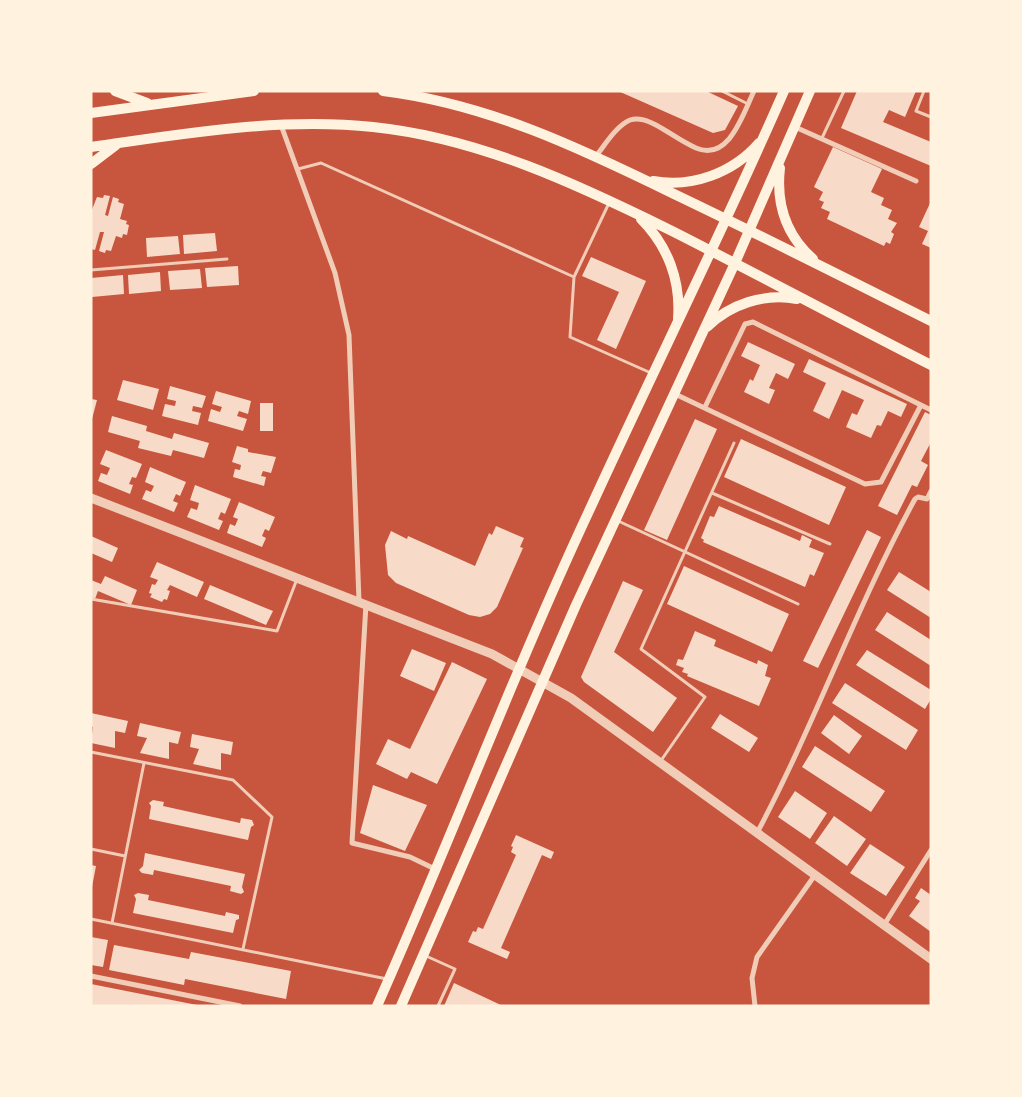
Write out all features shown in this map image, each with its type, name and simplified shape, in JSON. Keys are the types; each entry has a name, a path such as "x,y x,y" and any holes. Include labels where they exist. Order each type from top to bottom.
{"main road":[{"path":"115,91 135,100 161,104"},
{"path":"91,113 254,91"},
{"path":"384,91 403,92 492,114 535,130 596,156 727,219 931,321"},
{"path":"377,1006 519,669 585,520 712,252 784,91"},
{"path":"400,1006 542,682 735,263 810,91"},
{"path":"91,147 281,125 371,127 438,138 528,165 610,201 735,263 931,365"},
{"path":"644,180 685,182 711,176 746,156 765,136"},
{"path":"91,164 106,150 122,142"},
{"path":"786,146 779,180 783,214 800,245 826,268"},
{"path":"632,212 650,230 670,262 678,298 678,323"},
{"path":"703,332 729,311 749,302 776,297 804,300"}],"street":[{"path":"596,156 622,126 633,119 648,121 696,148 712,151 718,149 731,137 754,91"},
{"path":"281,125 335,274 349,335 362,602 352,843 410,857 436,869"},
{"path":"794,127 916,181"},
{"path":"706,407 745,324 753,322 931,410"},
{"path":"674,393 865,484 874,485 881,482 921,405"},
{"path":"757,833 817,707 885,552 915,499 918,497 927,499 931,491"},
{"path":"91,498 492,654 572,698 931,959"},
{"path":"884,925 931,850"},
{"path":"755,1006 752,978 757,957 815,875"},
{"path":"91,976 240,1006"}],"lane":[{"path":"722,91 748,104"},
{"path":"822,138 844,91"},
{"path":"924,91 916,111 931,117"},
{"path":"297,169 321,163 574,276"},
{"path":"610,201 574,276 570,337 654,374"},
{"path":"91,270 227,258"},
{"path":"660,762 705,697 641,649 734,443"},
{"path":"712,493 830,544"},
{"path":"616,520 798,604"},
{"path":"91,599 277,631 298,577"},
{"path":"91,752 233,780 272,817 243,950"},
{"path":"112,924 144,763"},
{"path":"91,850 125,856"},
{"path":"91,919 389,980"},
{"path":"424,954 454,969 438,1006"}],"building":[{"path":"618,91 706,91 738,106 725,130 713,133"},
{"path":"857,91 916,91 905,117 889,110 883,122 931,142 931,166 841,128"},
{"path":"833,147 882,169 871,192 884,198 881,205 892,210 888,219 897,223 891,232 894,234 890,244 886,242 884,246 827,219 830,212 821,208 824,202 819,200 823,192 814,187"},
{"path":"104,195 110,196 105,215 108,216 113,197 119,199 118,202 124,204 120,219 127,221 126,224 129,225 127,235 123,234 122,238 116,236 111,251 106,250 105,253 99,251 104,232 100,232 95,250 91,249 91,212 97,197 103,198"},
{"path":"931,201 931,248 922,244 928,231 919,227"},
{"path":"215,233 217,251 184,254 183,235"},
{"path":"178,236 180,254 147,257 146,238"},
{"path":"591,257 646,281 616,349 597,340 619,292 582,276"},
{"path":"238,266 239,285 207,287 205,268"},
{"path":"200,269 202,288 170,290 168,271"},
{"path":"160,272 161,291 129,294 128,275"},
{"path":"123,275 124,294 92,297 91,278"},
{"path":"748,342 795,364 788,379 776,373 769,388 775,390 769,404 744,392 750,379 753,381 760,365 741,356"},
{"path":"809,359 907,404 901,417 888,411 881,426 877,425 871,438 846,427 852,413 857,415 864,400 842,390 829,419 813,411 826,383 803,372"},
{"path":"123,380 159,389 153,410 117,400"},
{"path":"170,386 206,396 202,408 193,406 192,411 201,413 198,425 162,416 165,404 175,406 176,401 167,399"},
{"path":"216,391 251,401 248,414 239,411 237,416 247,419 243,431 208,421 211,409 220,412 222,407 212,404"},
{"path":"91,399 97,400 92,419 91,419"},
{"path":"260,403 273,403 273,431 260,431"},
{"path":"925,412 931,415 931,442 921,461 928,465 917,487 912,485 897,515 878,506"},
{"path":"112,416 147,426 146,431 172,439 174,433 209,443 204,458 173,450 171,456 138,448 140,441 108,432"},
{"path":"695,419 717,429 667,540 644,530"},
{"path":"741,439 846,487 829,525 724,477"},
{"path":"237,446 248,449 248,452 276,457 271,473 263,471 261,476 266,477 264,486 233,477 235,469 240,470 241,465 232,462"},
{"path":"106,450 142,464 136,478 132,477 129,484 133,485 130,494 98,481 101,473 107,475 110,468 100,464"},
{"path":"150,467 186,482 180,496 176,494 173,501 178,503 174,512 142,499 146,490 151,492 154,486 145,482"},
{"path":"195,485 231,499 225,514 221,512 218,519 223,521 219,530 187,517 191,508 197,510 199,503 190,500"},
{"path":"239,502 275,517 269,531 265,529 262,536 266,538 262,547 227,533 230,524 235,526 238,519 233,517"},
{"path":"719,506 800,541 802,535 812,540 809,547 824,553 814,576 810,574 805,587 703,542 704,540 701,538 710,516 714,517"},
{"path":"496,526 524,538 520,547 523,548 497,607 490,614 480,617 469,615 396,583 388,575 385,545 391,531 407,539 408,536 475,566 489,533 492,535"},
{"path":"867,530 881,537 818,668 803,661"},
{"path":"91,536 118,548 112,562 91,553"},
{"path":"157,562 204,582 197,597 170,585 167,590 170,591 167,600 164,599 162,602 150,597 152,594 149,593 152,584 155,585 158,580 150,577"},
{"path":"684,566 789,614 772,652 667,604"},
{"path":"899,572 931,592 931,618 887,590"},
{"path":"105,576 137,590 131,605 98,591 95,599 91,597 91,580 101,584"},
{"path":"623,581 643,590 614,652 677,698 653,732 584,682 581,677"},
{"path":"210,585 273,611 266,625 204,599"},
{"path":"887,612 931,640 931,666 875,630"},
{"path":"695,631 716,640 714,646 757,664 758,660 768,665 765,676 771,678 759,706 687,676 688,674 682,672 684,668 676,665 678,659 683,660"},
{"path":"412,649 446,663 434,691 400,676"},
{"path":"867,650 931,690 931,699 925,709 856,665"},
{"path":"452,662 487,679 437,784 411,772 407,779 376,764 388,739 410,749"},
{"path":"845,683 918,730 906,750 832,703"},
{"path":"91,713 128,721 125,733 115,731 115,748 91,743 93,727 91,726"},
{"path":"720,714 758,738 749,752 711,728"},
{"path":"834,715 862,736 849,754 821,733"},
{"path":"140,723 181,732 178,744 169,742 169,759 140,753 147,738 137,736"},
{"path":"192,734 233,742 231,755 221,753 221,770 193,764 199,749 190,747"},
{"path":"815,746 885,791 871,812 802,767"},
{"path":"373,785 427,805 405,851 360,833"},
{"path":"795,791 827,813 810,839 778,817"},
{"path":"153,800 164,802 163,806 240,823 241,818 252,820 254,825 251,827 248,840 149,819 151,806 149,803"},
{"path":"834,816 866,839 847,866 815,843"},
{"path":"516,835 554,852 551,859 542,855 501,948 510,952 507,959 468,942 473,931 476,932 478,927 483,929 516,855 511,852 513,847 511,846"},
{"path":"870,844 905,867 886,896 850,873"},
{"path":"145,853 245,874 242,887 244,892 241,894 230,891 231,886 154,870 153,875 142,873 139,870 143,866"},
{"path":"91,865 96,866 92,887 91,887"},
{"path":"921,888 931,895 931,932 909,916 920,901 915,898"},
{"path":"138,893 149,895 148,900 225,916 226,912 239,915 239,919 236,920 233,933 133,913 136,899 134,895"},
{"path":"91,937 108,940 103,967 91,965"},
{"path":"114,945 189,959 191,952 291,971 286,999 185,979 184,985 109,970"},
{"path":"454,983 503,1006 444,1006"},
{"path":"91,984 197,1005 197,1006 91,1006"}]}
